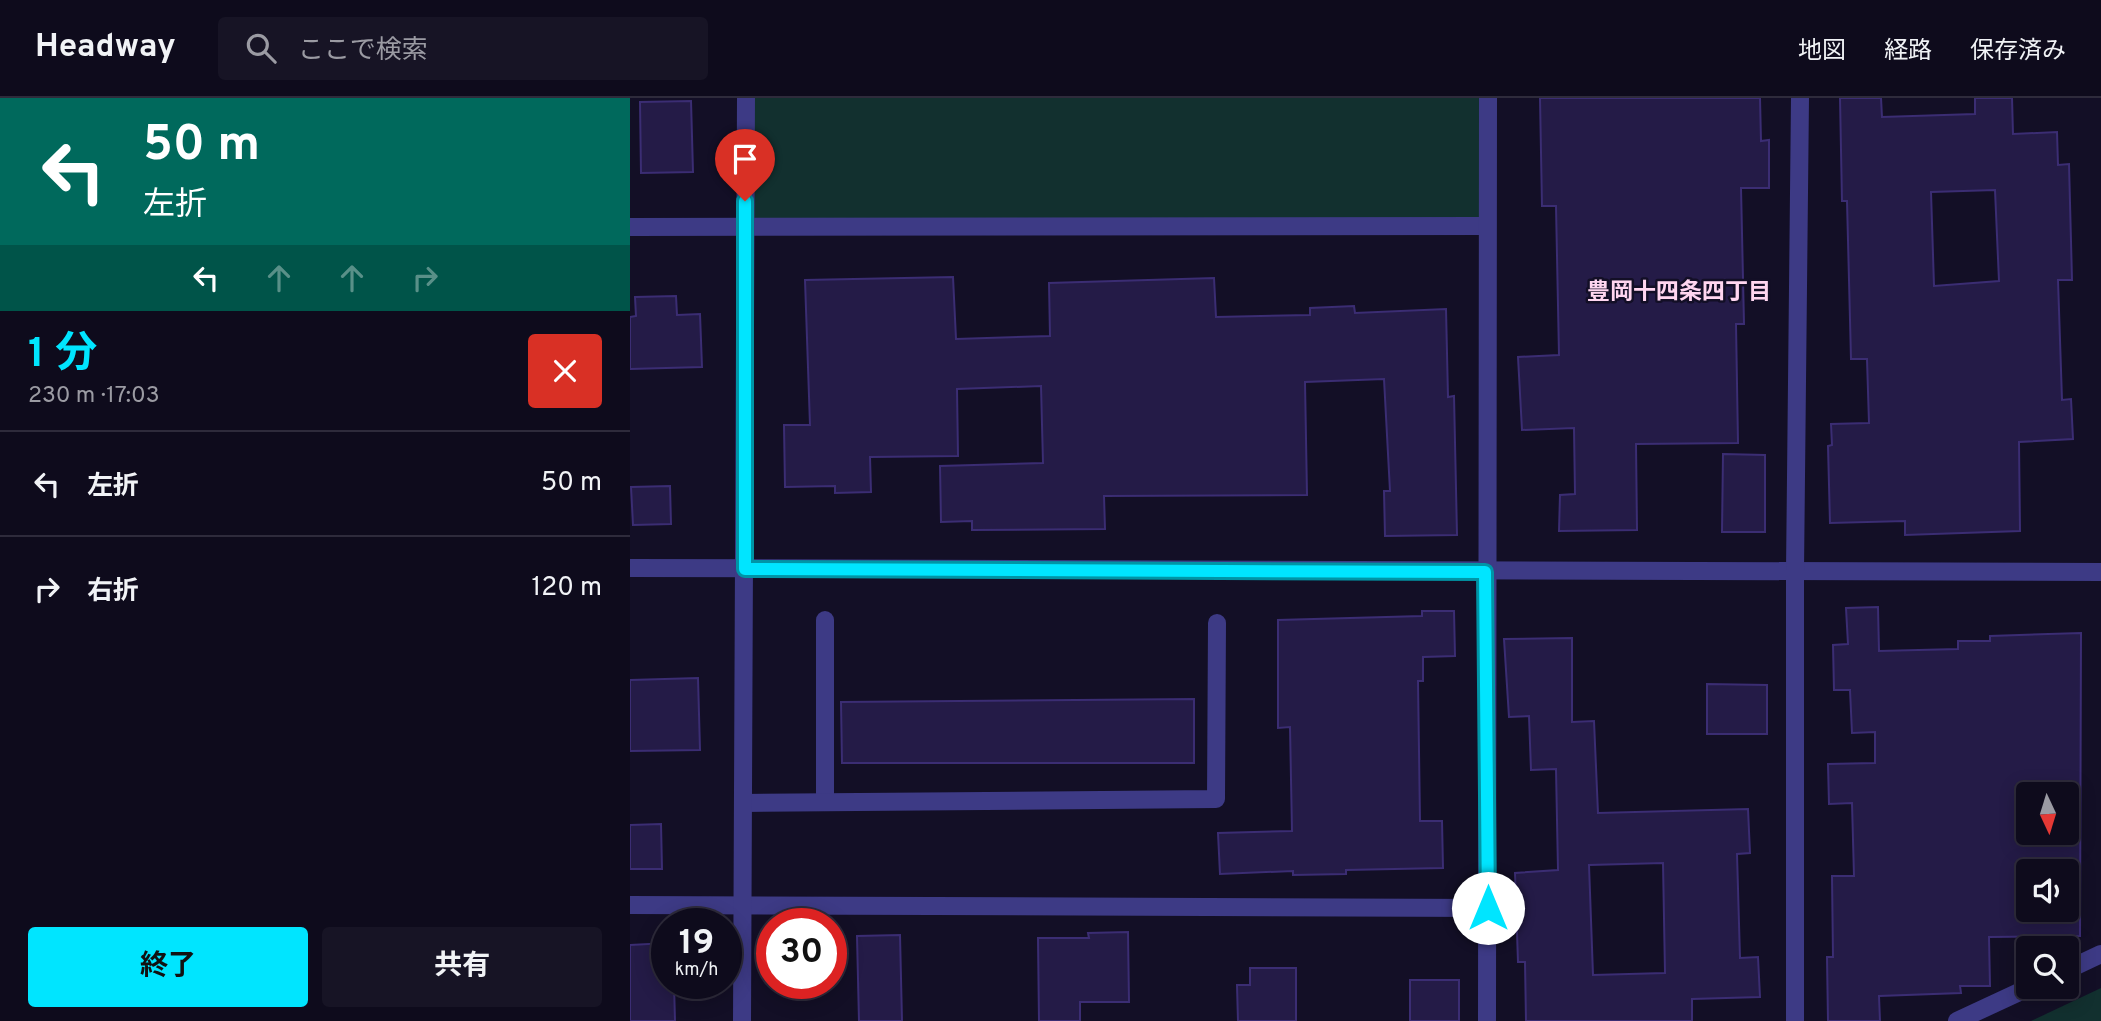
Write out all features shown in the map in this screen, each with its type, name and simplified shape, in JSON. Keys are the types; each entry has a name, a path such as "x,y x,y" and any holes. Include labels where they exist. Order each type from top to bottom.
{"street":[{"path":"742,1021 746,98"},
{"path":"1486,1021 1488,98"},
{"path":"1795,1021 1795,571 1800,98"},
{"path":"630,227 1487,226"},
{"path":"630,568 2101,572"},
{"path":"825,620 825,801"},
{"path":"743,803 1216,799 1217,623"},
{"path":"630,905 1488,908"},
{"path":"2079,964 2101,954"},
{"path":"1957,1021 2016,994"}],"green space":[{"path":"746,98 1488,98 1487,226 745,227"},
{"path":"2101,988 2101,1021 2031,1021 2079,999"}],"building":[{"path":"1540,98 1760,98 1761,141 1769,140 1769,188 1741,188 1744,324 1736,324 1738,443 1636,444 1637,530 1559,531 1560,495 1575,494 1574,428 1522,430 1518,357 1559,355 1556,206 1542,206"},
{"path":"1840,98 1881,98 1882,117 1975,114 1975,98 2012,98 2013,134 2057,132 2058,165 2069,164 2072,280 2058,280 2062,400 2071,399 2073,439 2019,442 2020,531 1905,535 1905,521 1830,523 1828,446 1832,445 1831,424 1869,423 1867,359 1851,359 1847,201 1842,201","holes":["1995,190 1999,281 1934,286 1931,192"]},
{"path":"691,101 693,172 641,173 640,102"},
{"path":"953,277 956,339 1050,336 1049,283 1214,278 1216,317 1310,315 1310,308 1354,306 1355,313 1446,309 1448,397 1454,396 1457,535 1385,536 1384,491 1390,491 1384,379 1305,382 1307,495 1104,496 1105,529 972,530 972,521 941,522 940,466 1043,463 1041,386 957,389 958,456 870,457 871,492 835,493 835,486 785,487 784,425 810,425 805,280"},
{"path":"676,296 677,315 700,314 702,367 630,369 630,317 636,316 635,297"},
{"path":"1723,454 1765,455 1765,532 1722,532"},
{"path":"670,486 671,524 633,525 631,487"},
{"path":"1878,607 1879,651 1958,649 1958,641 1990,641 1990,636 2081,633 2080,936 1989,937 1990,986 1960,986 1961,993 1879,996 1880,1021 1828,1021 1827,957 1833,957 1832,876 1854,876 1852,803 1829,804 1828,764 1875,763 1875,732 1852,733 1850,690 1834,690 1833,645 1848,644 1846,608"},
{"path":"1422,611 1454,611 1455,656 1423,657 1423,681 1418,681 1420,821 1442,821 1443,868 1346,870 1346,874 1293,875 1293,871 1220,874 1218,833 1292,831 1290,727 1278,728 1278,620 1422,616"},
{"path":"1572,638 1572,722 1594,721 1598,813 1748,809 1750,853 1737,854 1740,958 1758,957 1760,997 1692,999 1692,1021 1526,1021 1525,962 1518,962 1515,873 1558,870 1556,769 1531,770 1529,716 1509,717 1504,639","holes":["1663,863 1665,973 1593,975 1589,865"]},
{"path":"698,678 700,750 630,751 630,680"},
{"path":"1707,684 1767,685 1767,734 1707,734"},
{"path":"1194,699 1194,763 842,763 841,702"},
{"path":"661,824 662,869 630,869 630,825"},
{"path":"1128,932 1129,1002 1080,1002 1080,1021 1039,1021 1038,938 1089,938 1088,933"},
{"path":"900,935 902,1021 859,1021 857,936"},
{"path":"651,944 651,999 674,999 675,1021 630,1021 630,945"},
{"path":"1250,968 1296,968 1296,1021 1238,1021 1237,985 1250,985"},
{"path":"1410,980 1459,980 1459,1021 1410,1021"}],"district":[{"name":"豊岡十四条四丁目","path":"1679,293"}],"route":[{"path":"745,201 745,569 1485,572 1488,908"}]}
